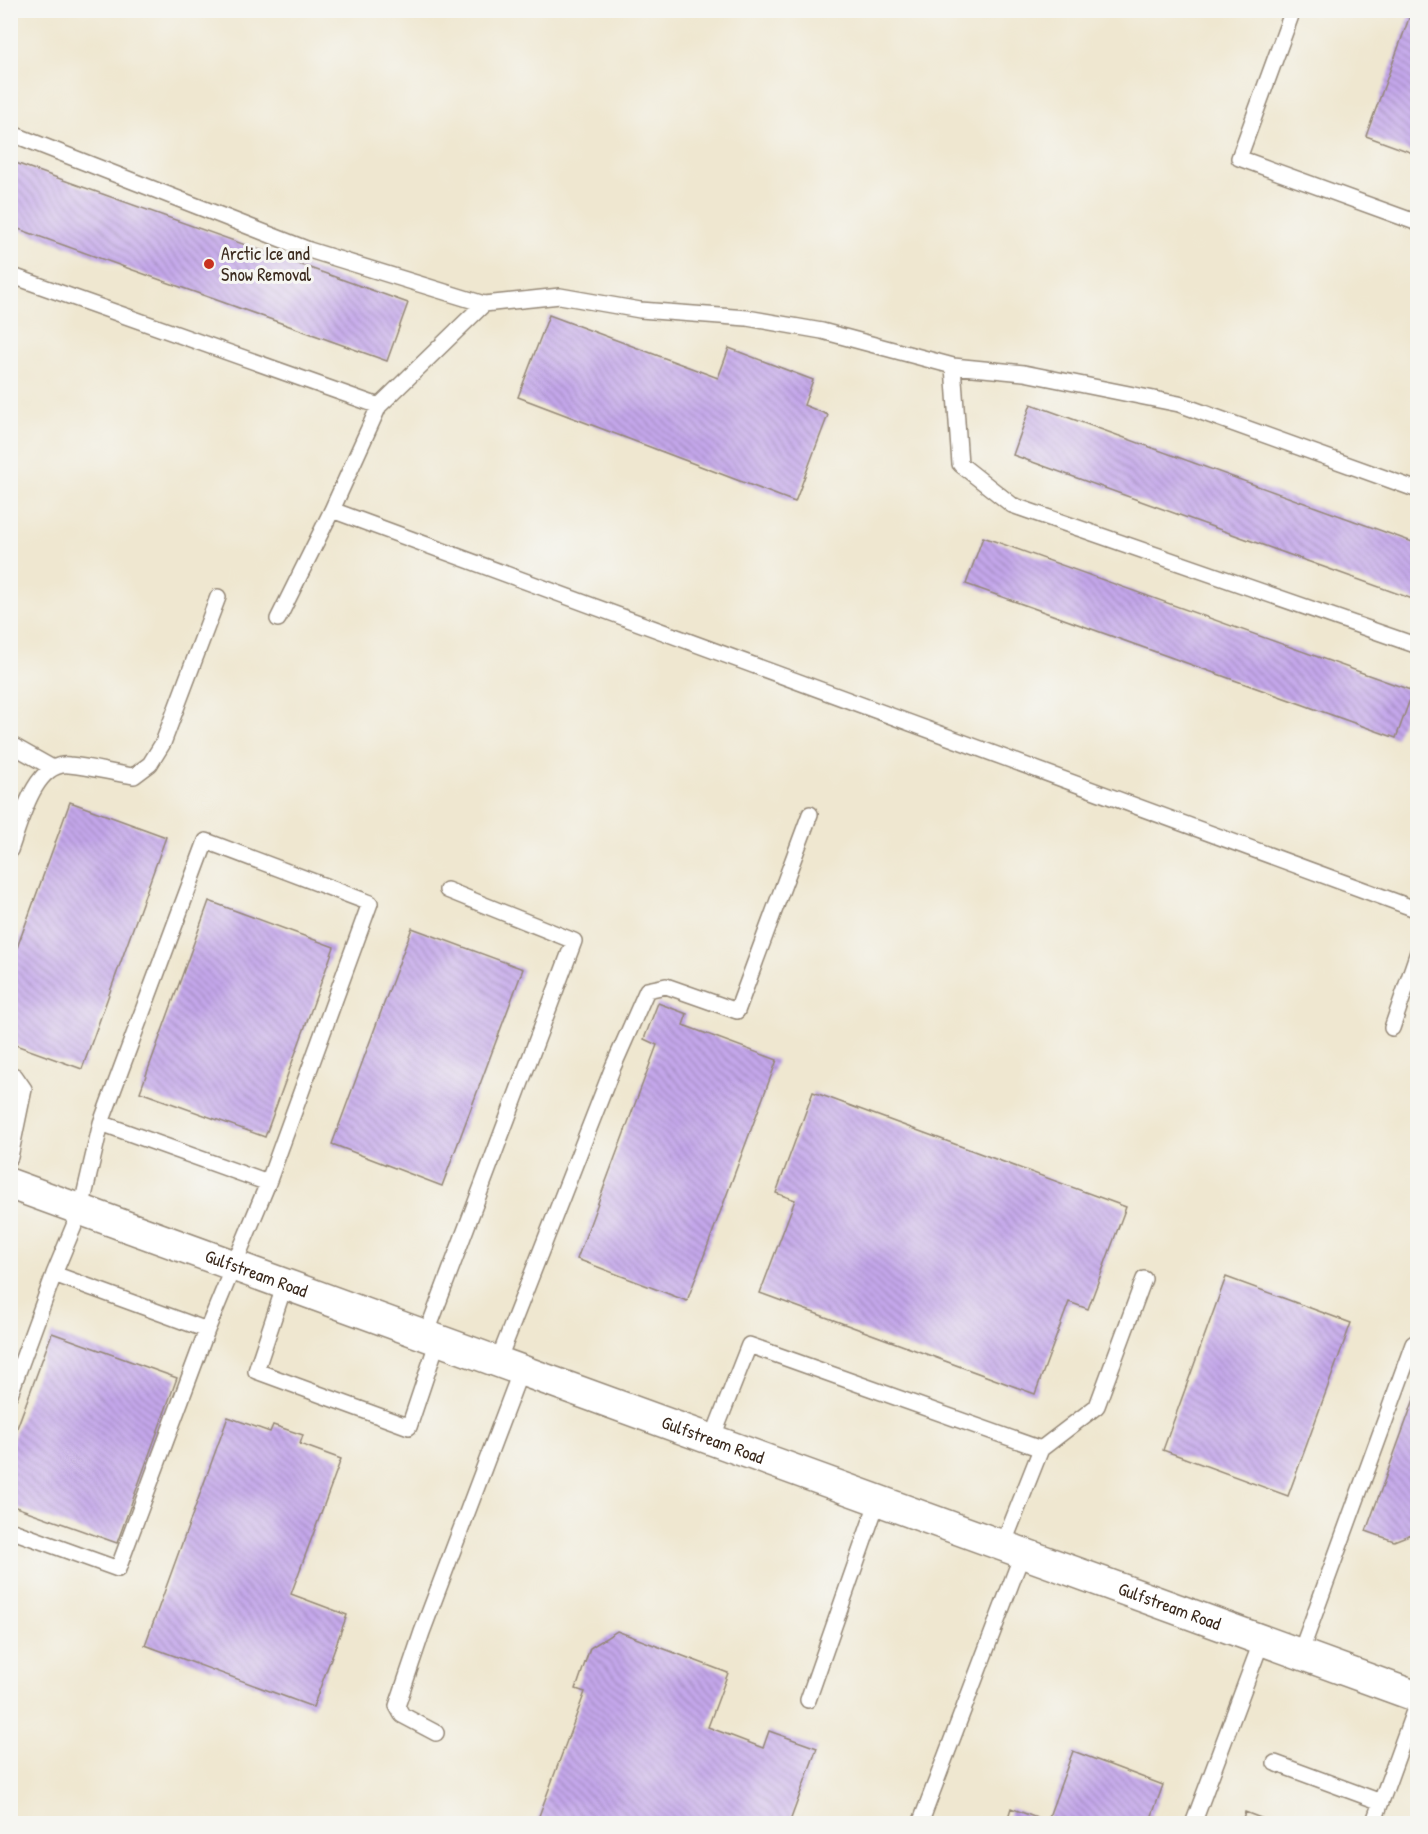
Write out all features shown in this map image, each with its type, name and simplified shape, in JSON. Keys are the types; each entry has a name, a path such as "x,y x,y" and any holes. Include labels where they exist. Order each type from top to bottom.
{"street":[{"name":"Gulfstream Road","path":"10,1184 1418,1698"}],"lane":[{"path":"1293,10 1239,158 1418,223"},
{"path":"10,133 309,250 484,304 560,296 640,310 747,318 822,331 953,366 1024,373 1179,404 1418,490"},
{"path":"10,275 379,406"},
{"path":"278,619 332,510 379,406 484,304"},
{"path":"953,366 960,464 1012,505 1418,646"},
{"path":"332,510 1418,910"},
{"path":"10,850 36,783 51,767 67,764 99,772 134,776 150,764 163,743 218,597"},
{"path":"10,744 51,767"},
{"path":"436,1733 402,1715 397,1706 510,1366 613,1067 647,990 666,986 737,1011 810,814"},
{"path":"10,1394 54,1274 81,1209 101,1123 206,841 370,903 268,1183 236,1266 207,1330 118,1569 10,1530"},
{"path":"285,1284 256,1371 409,1427 432,1337 574,941 447,890"},
{"path":"1392,1028 1418,952"},
{"path":"10,1074 15,1076 24,1089 10,1157"},
{"path":"101,1123 268,1183"},
{"path":"54,1274 207,1330"},
{"path":"920,1824 1013,1549 1041,1449 1097,1406 1144,1279"},
{"path":"1300,1654 1413,1344 1418,1341"},
{"path":"712,1439 748,1345 1041,1449"},
{"path":"808,1700 878,1500"},
{"path":"1193,1824 1262,1640"},
{"path":"1373,1824 1418,1698"},
{"path":"1275,1763 1381,1802"}],"building":[{"path":"1412,10 1418,10 1418,155 1366,136"},
{"name":"Arctic Ice and Snow Removal","path":"10,161 408,303 387,361 10,226"},
{"path":"549,315 718,378 729,348 813,380 804,405 828,415 795,502 518,397"},
{"path":"1031,404 1418,544 1418,601 1013,455"},
{"path":"983,537 1413,691 1396,738 966,584"},
{"path":"70,802 166,837 82,1069 10,1043 10,967"},
{"path":"209,901 334,947 265,1137 140,1092"},
{"path":"412,928 523,969 442,1186 332,1144"},
{"path":"658,1003 687,1014 683,1025 777,1060 687,1301 577,1259 657,1045 644,1039"},
{"path":"813,1092 1126,1207 1088,1309 1069,1302 1035,1394 760,1293 795,1200 776,1193"},
{"path":"1226,1277 1351,1323 1288,1496 1163,1450"},
{"path":"52,1333 177,1378 117,1543 10,1505 10,1447"},
{"path":"1417,1391 1418,1534 1414,1533 1394,1541 1366,1531"},
{"path":"228,1417 270,1432 273,1425 303,1435 300,1444 341,1459 291,1594 347,1615 313,1707 145,1645"},
{"path":"617,1631 728,1673 708,1727 763,1748 769,1731 817,1748 789,1824 536,1824 585,1692 576,1689 590,1648"},
{"path":"1073,1751 1163,1785 1149,1824 1006,1824 1011,1808 1047,1822"},
{"path":"1245,1812 1274,1823 1274,1824 1241,1824"}],"place":[{"name":"Arctic Ice and Snow Removal","path":"209,264"}]}
